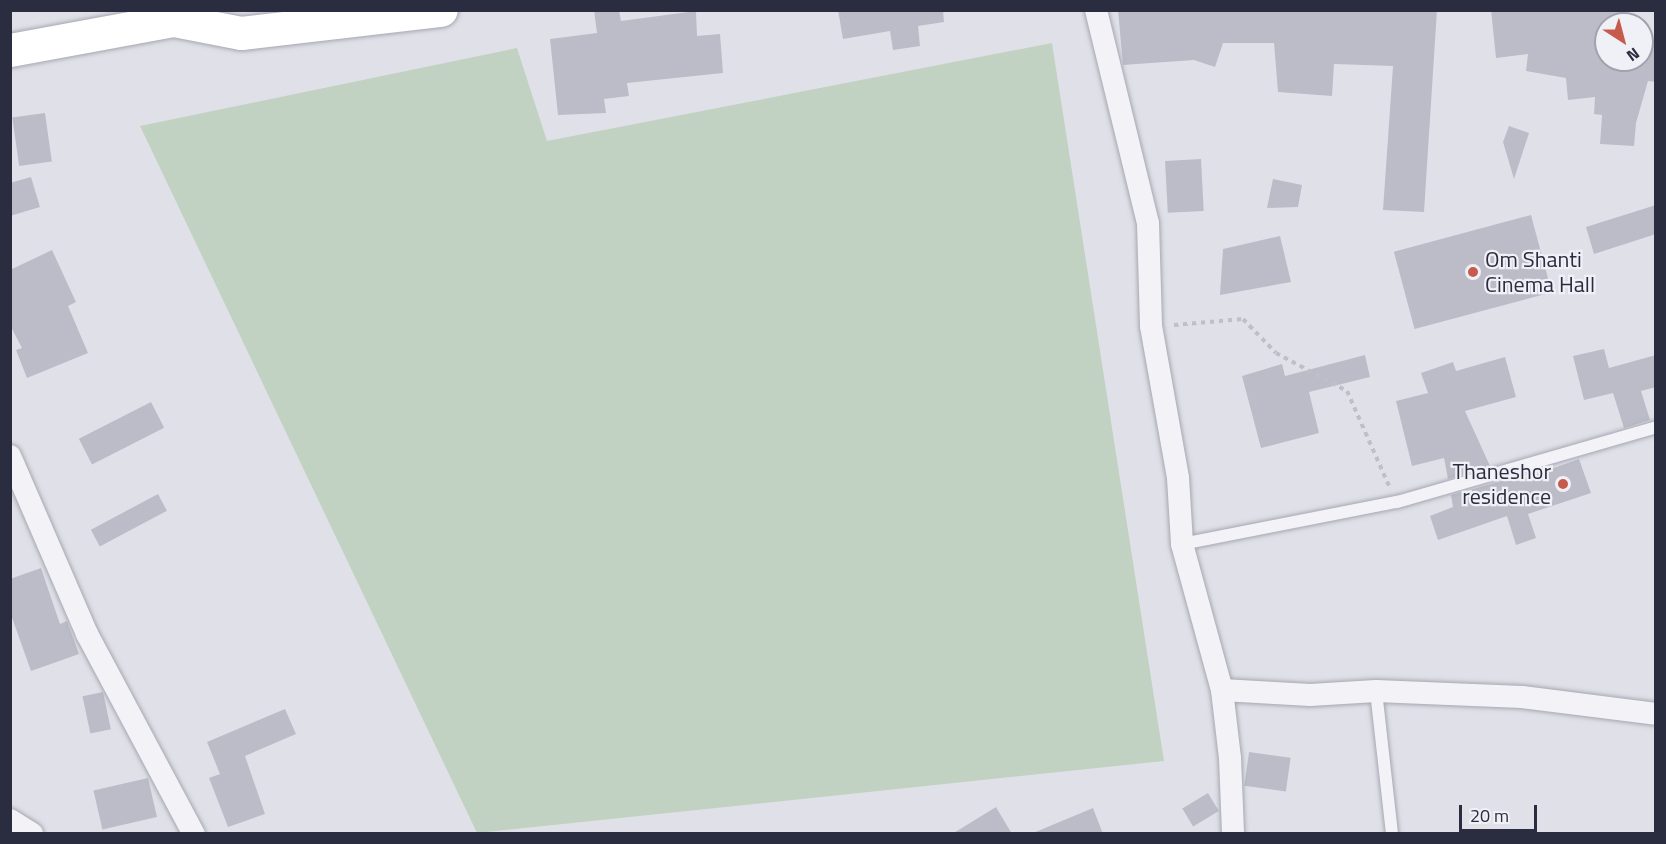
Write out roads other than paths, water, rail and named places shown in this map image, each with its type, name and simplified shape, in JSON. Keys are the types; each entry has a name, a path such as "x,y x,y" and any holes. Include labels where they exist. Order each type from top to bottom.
{"main road":[{"path":"10,50 181,15 241,33 441,10"}],"street":[{"path":"1096,10 1148,223 1151,326 1178,478 1182,544 1222,690 1230,758 1233,834"},
{"path":"10,456 87,634 194,834"},
{"path":"1222,690 1310,695 1376,690 1522,697 1656,714"},
{"path":"10,820 32,834"}],"lane":[{"path":"1182,544 1397,502 1656,427"},
{"path":"1376,690 1392,834"}],"place":[{"name":"Om Shanti Cinema Hall","path":"1473,272"},
{"name":"Thaneshor residence","path":"1563,484"}]}
